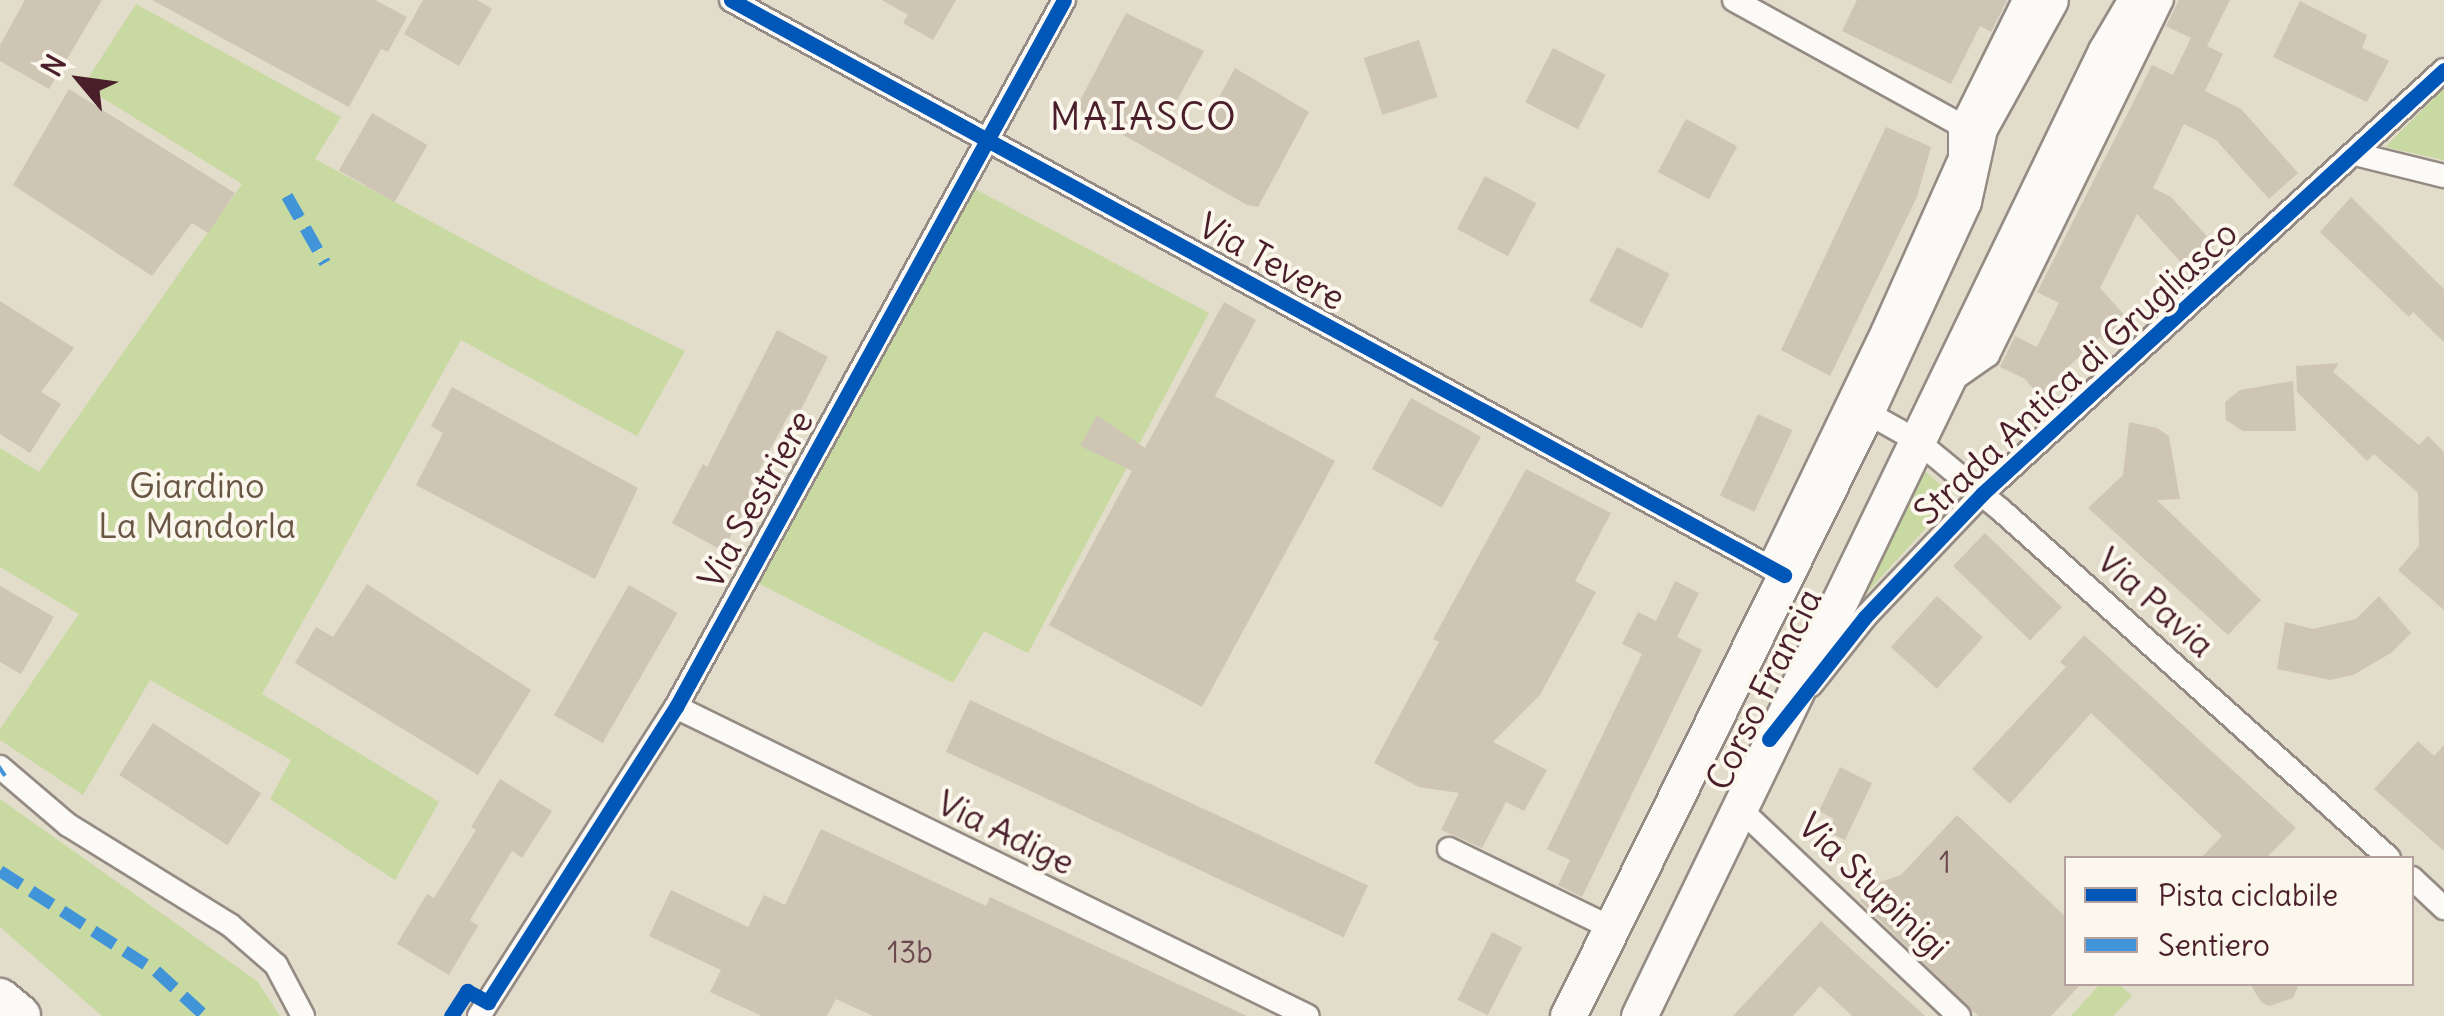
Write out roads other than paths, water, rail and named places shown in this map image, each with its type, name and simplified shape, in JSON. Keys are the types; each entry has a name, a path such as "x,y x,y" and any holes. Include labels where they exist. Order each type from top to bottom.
{"highway":[{"path":"0,998 20,1016"}],"main road":[{"name":"Corso Francia","path":"1568,1016 1776,571 1866,412 1963,200 1980,128 2050,0"},
{"name":"Corso Francia","path":"1639,1016 1769,739 1852,610 1916,440 2106,51 2136,0"}],"street":[{"name":"Via Tevere","path":"731,0 1776,571"},
{"name":"Via Sestriere","path":"479,1016 676,707 1064,0"},
{"path":"1734,0 1962,126"},
{"name":"Corso Francia","path":"1776,571 1960,158 1962,126 2024,0"},
{"path":"1941,388 1988,356 2162,0"},
{"name":"Strada Antica di Grugliasco","path":"1852,610 2444,70"},
{"path":"2355,154 2444,176"},
{"name":"Via Pavia","path":"1866,412 1916,440 1982,494 2387,856"},
{"name":"Via Adige","path":"676,707 1308,1016"},
{"path":"0,768 68,825 230,925 276,966 302,1016"},
{"name":"Via Stupinigi","path":"1738,808 1959,1016"},
{"path":"1449,850 1612,928"},
{"path":"2414,880 2444,908"}],"district":[{"name":"MAIASCO","path":"1144,117"}],"park label":[{"name":"Giardino La Mandorla","path":"197,505"}]}
